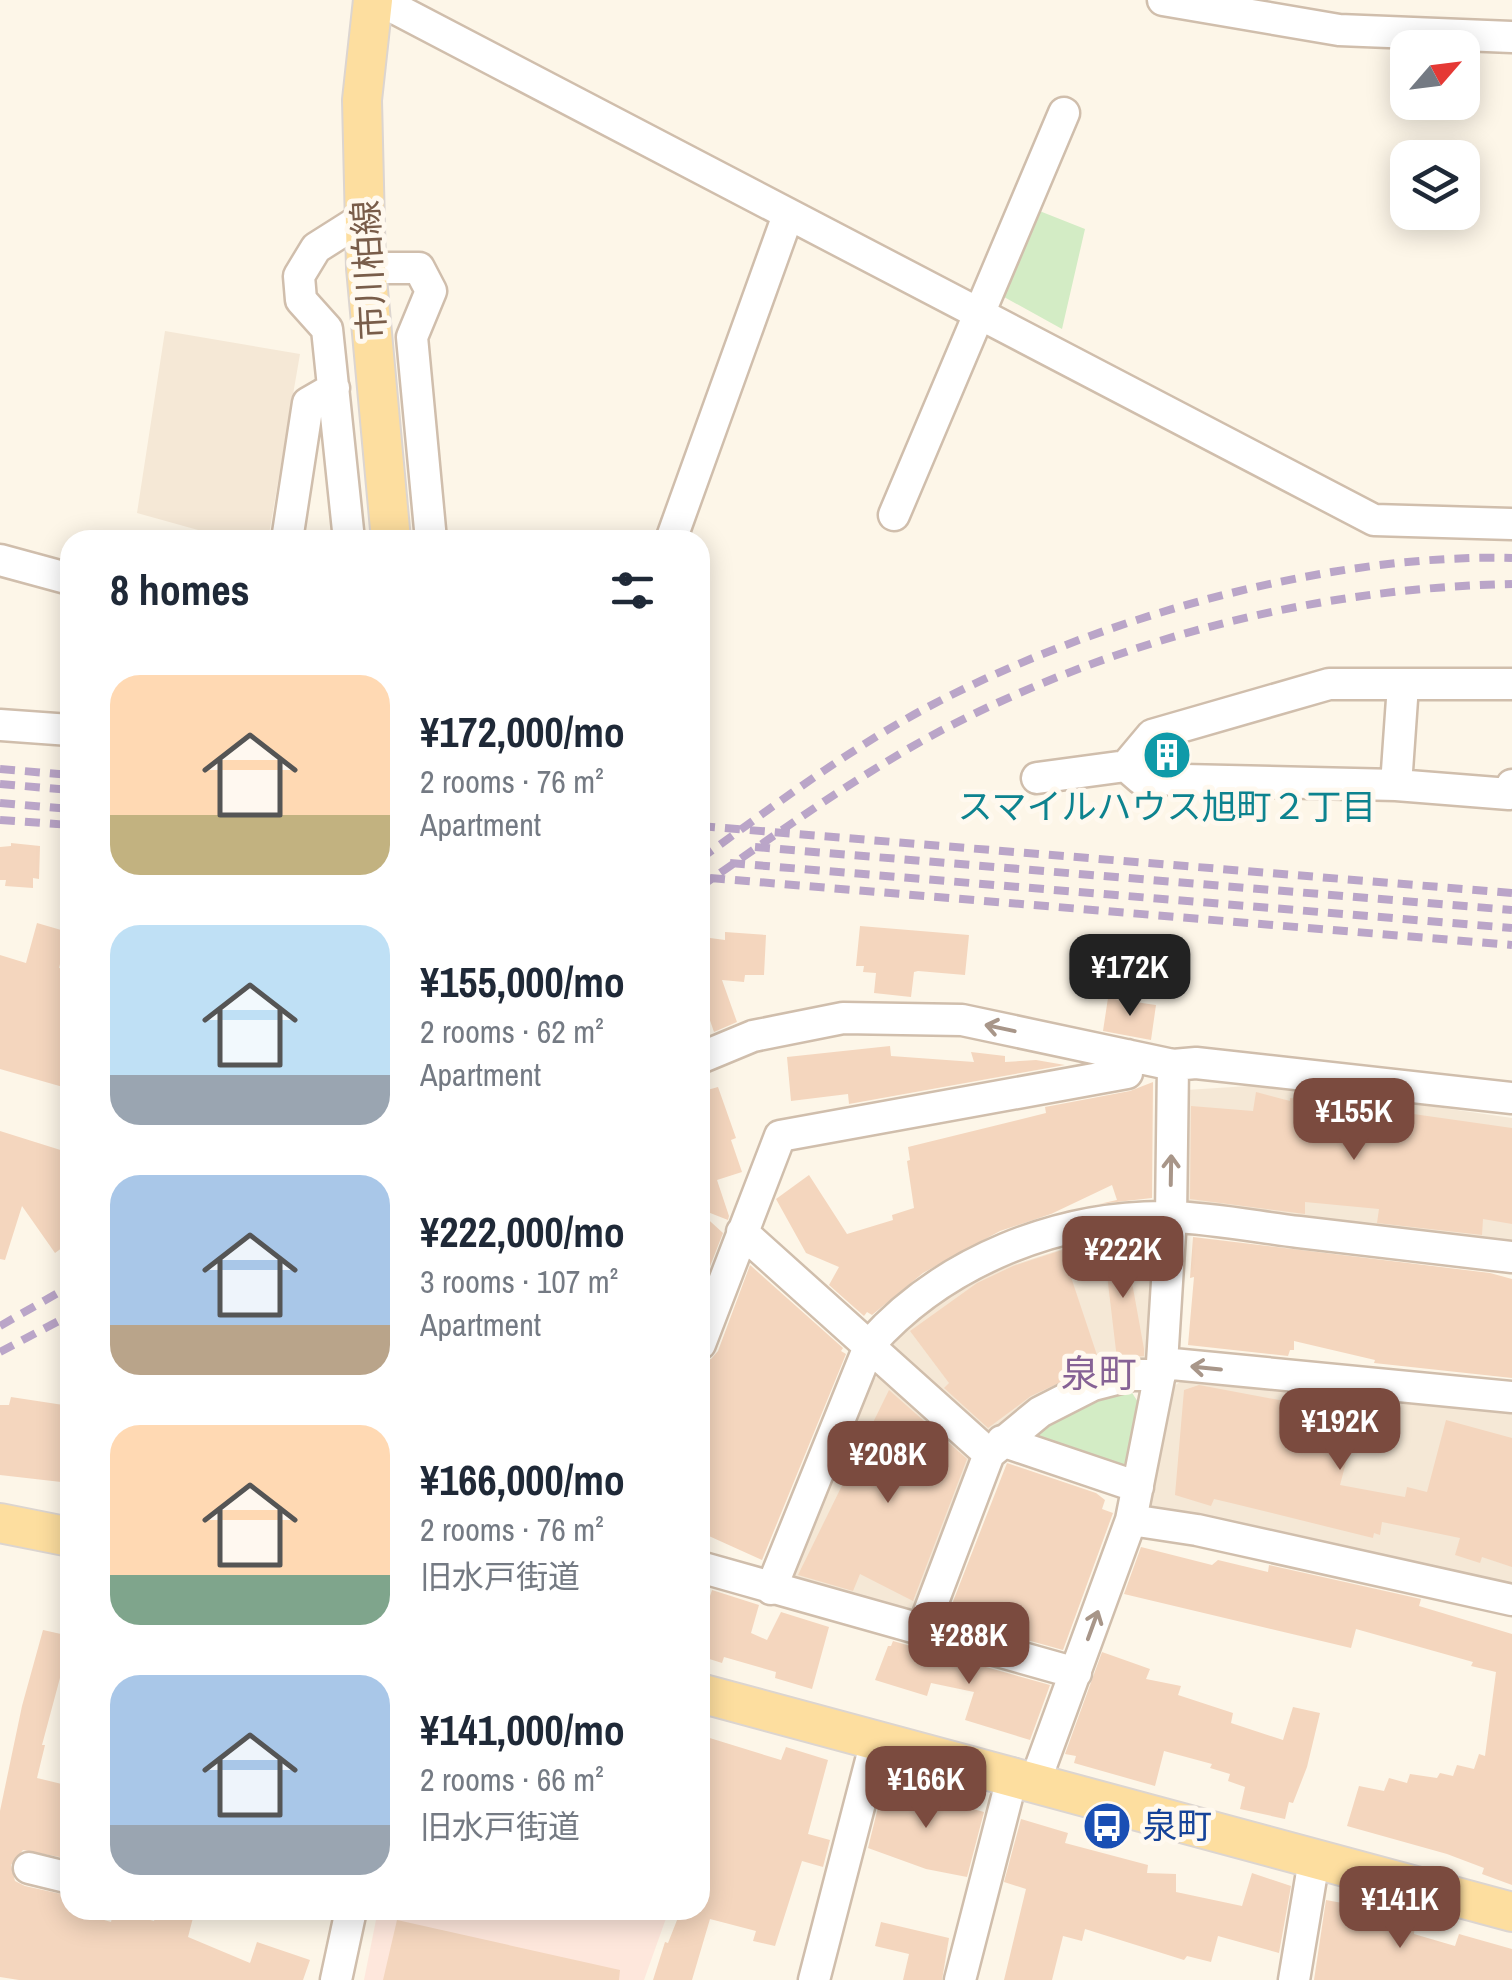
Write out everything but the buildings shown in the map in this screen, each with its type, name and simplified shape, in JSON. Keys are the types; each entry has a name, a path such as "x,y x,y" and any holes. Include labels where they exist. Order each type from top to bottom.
{"main road":[{"name":"市川柏線","path":"376,0 362,100 364,217 391,530"},
{"path":"0,1523 60,1536"},
{"path":"710,1695 1512,1912"}],"street":[{"path":"376,0 1374,520 1512,524"},
{"path":"1163,0 1339,30 1512,37"},
{"path":"894,515 1064,114"},
{"path":"676,530 788,216"},
{"path":"347,530 328,329 302,300 298,276 316,248 364,217"},
{"path":"366,268 419,268 431,291 412,336 430,530"},
{"path":"289,530 308,403 334,388"},
{"path":"0,560 60,575"},
{"path":"1037,778 1126,766 1152,734 1329,684 1512,684"},
{"path":"1396,784 1403,685"},
{"path":"0,724 60,729"},
{"path":"1126,766 1142,779 1396,784 1509,794 1512,786"},
{"path":"710,1054 753,1036 843,1018 962,1020 1173,1065 1196,1064 1512,1098"},
{"path":"710,1317 780,1136 1127,1072 1127,1055"},
{"path":"960,1980 1024,1778 1076,1673 1131,1520 1161,1369 1171,1217 1173,1065"},
{"path":"770,1589 870,1344 889,1322 932,1288 989,1256 1084,1224 1171,1217 1512,1257"},
{"path":"742,1232 996,1447 1138,1487"},
{"path":"923,1628 996,1447 1040,1412 1093,1385 1161,1369 1512,1398"},
{"path":"1131,1520 1214,1534 1512,1600"},
{"path":"710,1570 1076,1673"},
{"path":"814,1980 876,1741"},
{"path":"1294,1980 1314,1860"},
{"path":"30,1868 60,1876"},
{"path":"336,1980 349,1920"}],"shaded area":[{"path":"165,331 300,354 270,530 198,530 137,513"},
{"path":"1278,1084 1512,1118 1512,1252 1185,1210 1186,1090"},
{"path":"1162,1225 1156,1361 993,1442 896,1360 896,1336 936,1305 997,1270 1115,1232"},
{"path":"879,1375 983,1459 920,1616 792,1580 869,1383"},
{"path":"1184,1379 1512,1413 1512,1592 1158,1514 1150,1503 1170,1389"},
{"path":"376,1920 665,1920 644,1980 364,1980"}],"green space":[{"path":"1037,210 1085,229 1062,329 995,292"},
{"path":"1127,1385 1138,1402 1127,1463 1112,1468 1036,1440 1035,1428"}],"railway":[{"path":"710,852 811,779 898,724 993,675 1062,646 1136,620 1289,580 1440,559 1512,558"},
{"path":"710,880 911,747 1077,669 1219,624 1291,608 1364,596 1512,584"},
{"path":"0,769 60,774"},
{"path":"0,784 60,789"},
{"path":"0,803 60,808"},
{"path":"0,820 60,824"},
{"path":"710,827 1512,893"},
{"path":"755,847 1512,910"},
{"path":"730,863 1512,928"},
{"path":"710,878 1512,945"},
{"path":"0,1326 60,1292"},
{"path":"0,1352 60,1320"}],"place":[{"name":"スマイルハウス旭町２丁目","path":"1167,755"},
{"name":"泉町","path":"1107,1826"}],"district":[{"name":"泉町","path":"1099,1374"}]}
